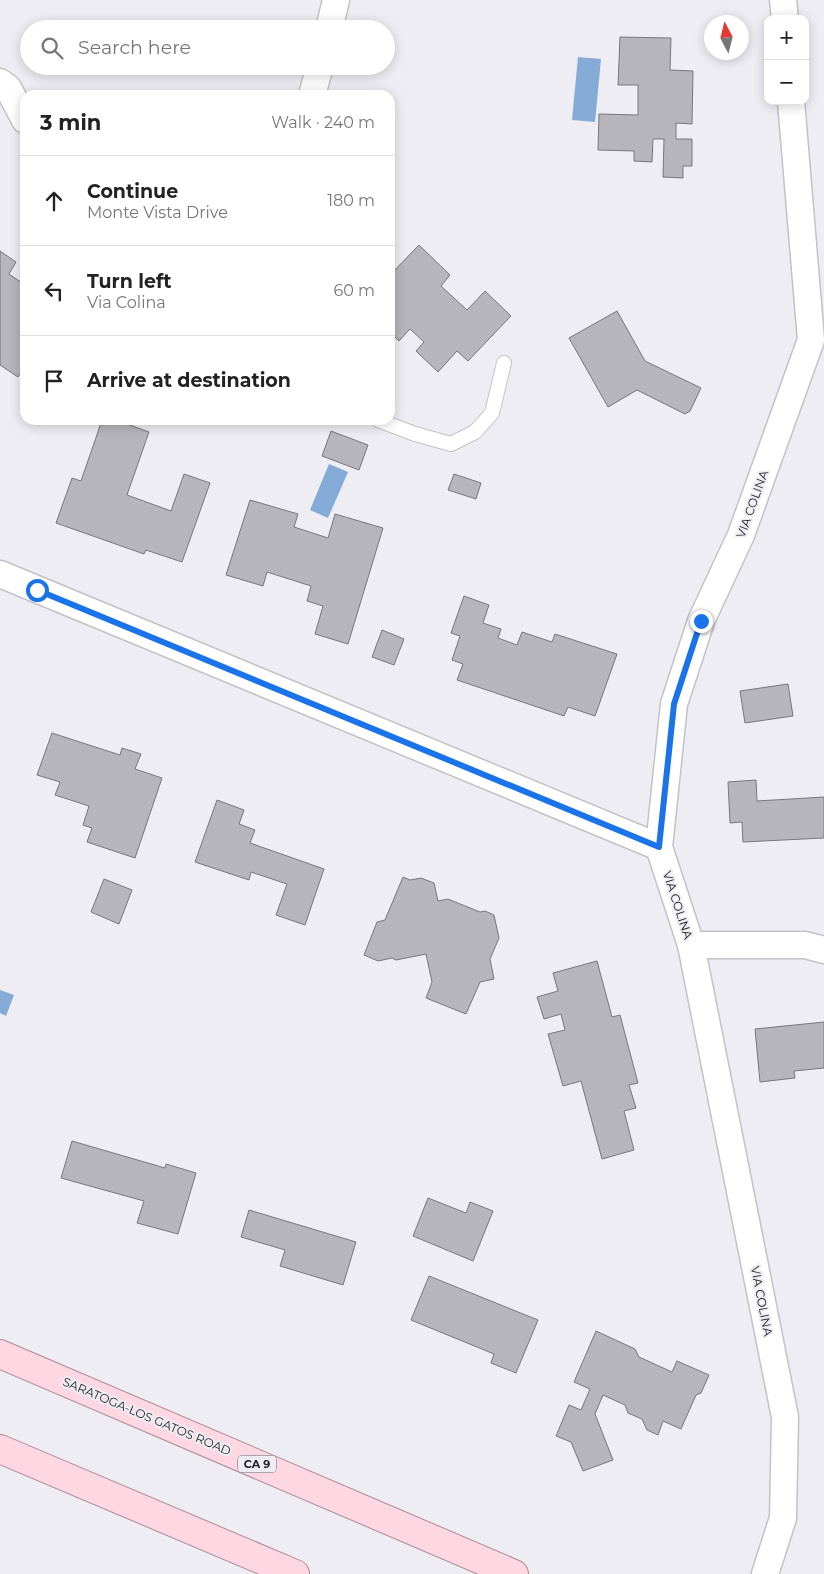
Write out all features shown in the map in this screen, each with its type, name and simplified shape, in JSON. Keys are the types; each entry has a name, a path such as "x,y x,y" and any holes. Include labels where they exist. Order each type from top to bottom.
{"main road":[{"name":"SARATOGA-LOS GATOS ROAD","path":"0,1354 514,1574"},
{"path":"0,1449 294,1574"}],"street":[{"path":"331,20 336,0"},
{"path":"783,0 785,15"},
{"path":"313,90 318,75"},
{"path":"0,82 8,88 20,111"},
{"name":"VIA COLINA","path":"765,1574 783,1518 784,1417 691,945 659,847 674,704 701,621 741,535 817,342 791,105"},
{"path":"0,574 659,847"},
{"path":"691,945 805,946 824,950"}],"lane":[{"path":"391,425 451,444 476,432 492,413 504,363"}],"water":[{"path":"578,57 601,59 595,122 572,120"},
{"path":"329,464 348,472 328,518 310,510"},
{"path":"0,990 14,995 6,1016 0,1013"}],"building":[{"path":"620,37 671,38 670,70 693,71 692,124 676,123 676,139 692,139 692,166 683,166 683,178 663,177 664,139 653,139 652,162 634,161 634,151 598,150 599,114 638,115 638,85 618,85"},
{"path":"419,245 450,275 441,286 467,310 485,291 511,316 468,361 457,351 438,372 416,351 424,342 410,329 399,341 395,337 395,270"},
{"path":"0,251 16,262 9,274 20,282 20,374 18,377 0,365"},
{"path":"617,311 645,361 701,388 690,411 685,414 637,390 608,407 569,338"},
{"path":"100,425 130,425 149,432 127,495 171,511 184,474 210,483 182,562 146,550 144,554 56,523 72,478 81,481"},
{"path":"331,431 368,445 359,470 322,456"},
{"path":"454,474 481,483 476,499 448,490"},
{"path":"250,500 298,514 294,527 328,538 335,514 383,528 348,644 315,634 323,606 307,601 311,586 267,572 263,586 226,575"},
{"path":"464,596 489,605 483,623 501,629 498,638 517,645 522,632 552,642 555,634 617,654 595,716 568,707 564,716 457,680 463,664 452,660 460,636 451,633"},
{"path":"382,630 404,639 394,665 372,657"},
{"path":"788,684 793,716 745,723 740,691"},
{"path":"52,733 120,755 122,748 141,754 135,769 162,778 135,858 87,842 92,828 83,825 89,806 55,795 60,782 37,775"},
{"path":"756,780 757,801 824,797 824,838 743,842 742,822 730,823 728,782"},
{"path":"217,800 244,810 239,824 255,830 250,843 324,869 305,925 276,915 287,884 251,872 249,880 195,862"},
{"path":"403,877 410,880 421,878 434,883 438,901 448,899 480,912 485,911 494,915 499,938 490,959 494,979 480,982 466,1014 426,998 432,982 426,954 396,960 392,958 378,961 364,955 377,922 385,920"},
{"path":"104,879 132,890 119,924 91,912"},
{"path":"597,961 612,1017 620,1015 638,1083 629,1085 636,1108 624,1111 634,1150 602,1159 581,1081 563,1086 548,1034 565,1030 561,1014 544,1019 537,997 558,991 553,973"},
{"path":"824,1022 824,1068 794,1071 795,1078 760,1082 755,1029"},
{"path":"72,1141 165,1168 166,1164 196,1173 178,1234 137,1223 144,1201 61,1178"},
{"path":"428,1198 466,1213 470,1202 493,1211 473,1261 413,1236"},
{"path":"249,1210 356,1242 343,1285 280,1266 285,1250 241,1237"},
{"path":"429,1276 538,1320 516,1373 491,1363 494,1354 411,1320"},
{"path":"596,1331 635,1349 639,1357 672,1372 677,1361 709,1375 701,1393 696,1395 681,1429 663,1421 658,1435 647,1430 642,1419 628,1413 625,1405 603,1395 595,1414 613,1460 583,1471 571,1442 556,1436 569,1405 581,1410 590,1389 574,1382"}],"route":[{"path":"37,590 659,847 674,704 701,621"}]}
